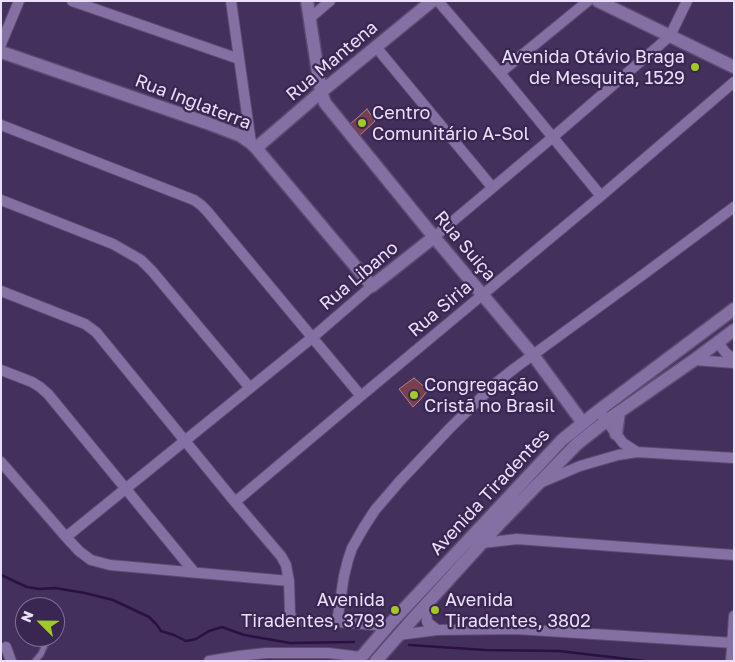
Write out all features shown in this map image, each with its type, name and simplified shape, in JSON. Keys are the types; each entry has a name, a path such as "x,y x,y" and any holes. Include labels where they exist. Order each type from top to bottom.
{"street":[{"path":"1,44 19,1"},
{"path":"72,1 239,59"},
{"path":"231,1 254,145"},
{"path":"307,1 321,92"},
{"path":"310,18 330,1"},
{"name":"Rua Mantena","path":"254,145 432,1"},
{"path":"438,1 601,196"},
{"path":"500,73 588,1"},
{"path":"598,1 734,67"},
{"path":"670,36 687,1"},
{"name":"Rua Libano","path":"66,538 434,237 670,36"},
{"path":"376,47 492,187"},
{"name":"Rua Inglaterra","path":"1,52 208,122 229,130 254,145 372,286"},
{"name":"Rua Siria","path":"235,502 601,196 734,82"},
{"name":"Rua Suiça","path":"321,92 330,109 434,237 534,355 584,423"},
{"path":"1,124 194,200 207,211 361,396"},
{"path":"1,200 113,244 141,260 250,388"},
{"path":"337,622 348,560 352,548 364,527 375,510 400,481 457,421 496,383 515,368 734,207"},
{"path":"1,291 91,328 282,556 289,581 290,614 293,620 388,626"},
{"name":"Avenida Tiradentes","path":"376,661 501,522 602,416 734,309"},
{"name":"Avenida Tiradentes","path":"359,659 562,440 584,423 619,412 734,330"},
{"path":"718,342 734,362"},
{"path":"694,360 734,362"},
{"path":"1,370 32,382 48,394 194,572"},
{"path":"616,434 619,412"},
{"path":"602,416 623,443 637,452"},
{"path":"539,484 580,466 611,456 637,452 734,458"},
{"path":"1,462 66,538 91,560 110,566 289,581"},
{"path":"501,522 507,531 517,539"},
{"path":"482,543 517,539 734,555"},
{"path":"426,605 427,622 437,630"},
{"path":"731,661 734,616"},
{"path":"398,636 437,630 516,629 733,643"},
{"path":"6,647 11,661"},
{"path":"209,661 257,654 292,653 328,653 359,659"}],"lane":[{"path":"35,661 44,647"}],"building":[{"name":"Centro Comunitário A-Sol","path":"367,109 375,121 357,138 348,126"},
{"name":"Congregação Cristã no Brasil","path":"414,378 428,390 413,407 399,389"}],"waterway":[{"path":"1,575 27,587 39,589 55,588 113,600 149,617 161,631 186,641 196,639 209,631 222,627 244,635 290,643 354,642"},
{"path":"409,645 486,650 559,651 645,661"}],"place":[{"name":"Avenida Otávio Braga de Mesquita, 1529","path":"695,67"},
{"name":"Centro Comunitário A-Sol","path":"362,123"},
{"name":"Congregação Cristã no Brasil","path":"414,395"},
{"name":"Avenida Tiradentes, 3793","path":"395,610"},
{"name":"Avenida Tiradentes, 3802","path":"435,610"}]}
